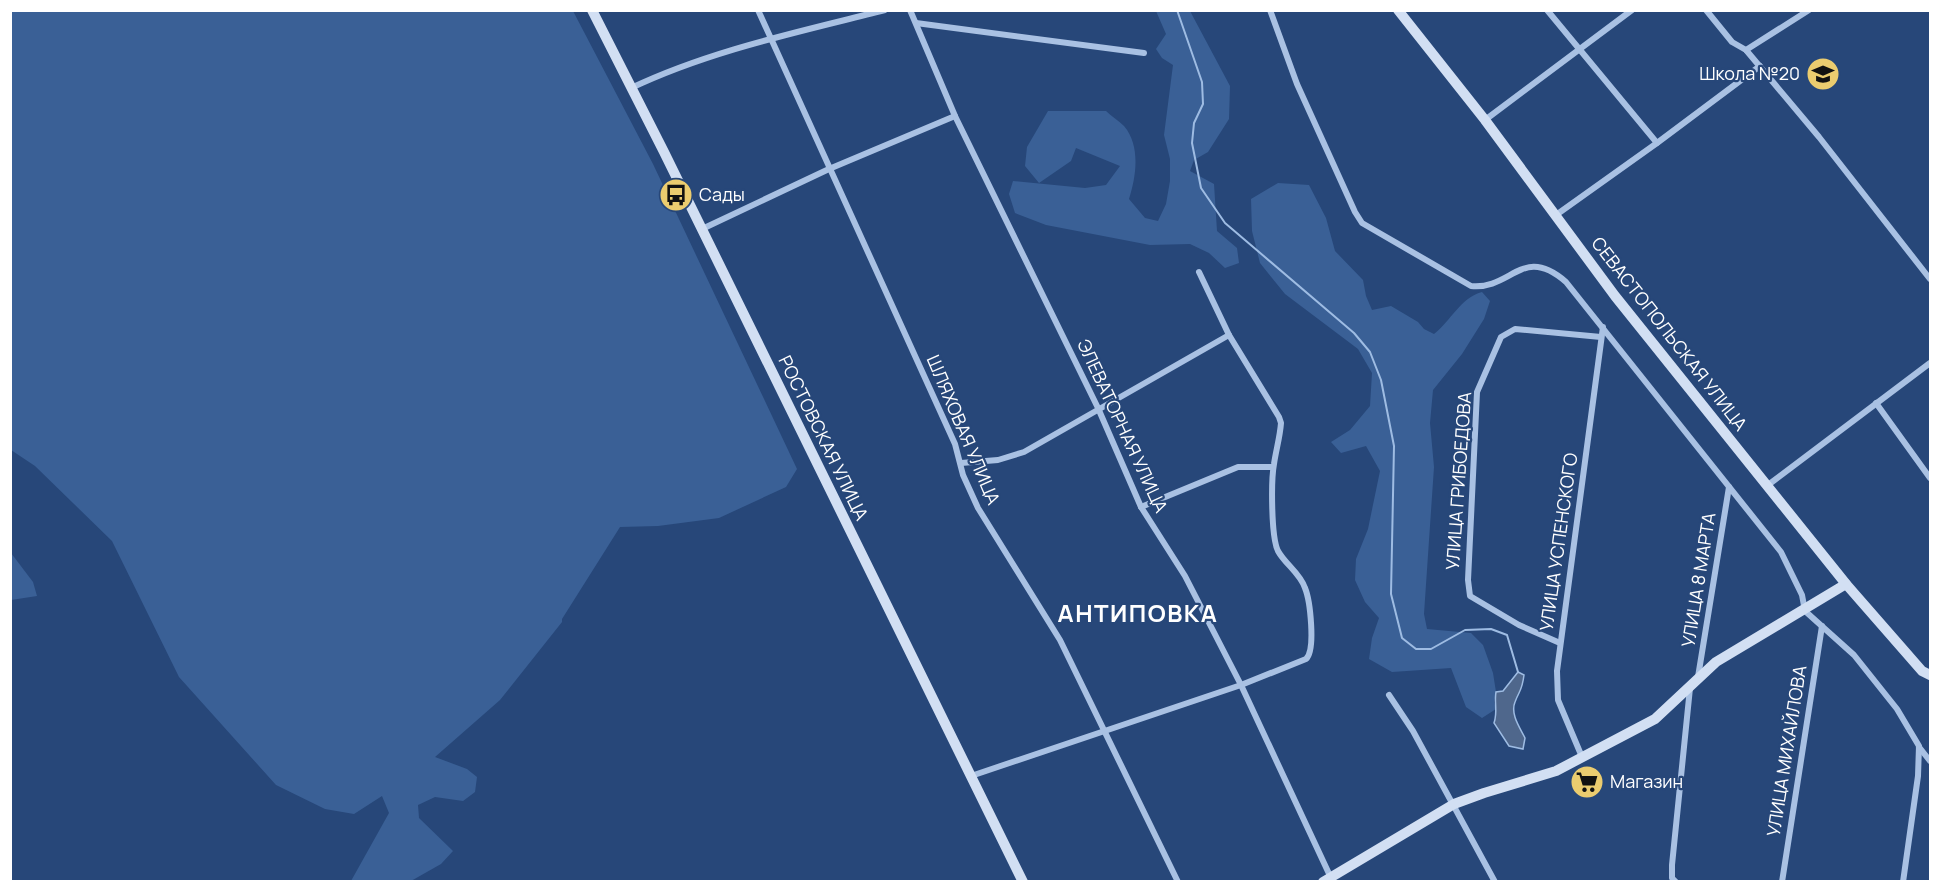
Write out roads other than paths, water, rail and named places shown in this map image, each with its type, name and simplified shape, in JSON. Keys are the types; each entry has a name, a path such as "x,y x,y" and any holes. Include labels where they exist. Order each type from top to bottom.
{"street":[{"name":"РОСТОВСКАЯ УЛИЦА","path":"592,10 1023,882"},
{"name":"ШЛЯХОВАЯ УЛИЦА","path":"758,10 955,444 968,487 978,508 1060,640 1178,882"},
{"path":"631,88 667,71 771,39 885,10"},
{"name":"ЭЛЕВАТОРНАЯ УЛИЦА","path":"910,10 955,116 1098,408 1141,507 1185,576 1241,685 1329,880"},
{"path":"1270,10 1297,84 1362,223 1471,286 1489,284 1527,268 1545,267 1566,282 1781,552 1802,595 1805,611 1854,655 1897,709 1930,761"},
{"name":"СЕВАСТОПОЛЬСКАЯ УЛИЦА","path":"1398,10 1485,120 1615,296 1846,584 1926,673"},
{"path":"1547,10 1657,143"},
{"path":"1485,120 1632,10"},
{"path":"1706,10 1732,42 1746,50 1760,66 1819,137 1930,279"},
{"path":"1746,50 1809,10"},
{"path":"916,23 1144,53"},
{"path":"1556,215 1760,66"},
{"path":"702,229 829,169 955,116"},
{"path":"971,776 1241,685 1306,659 1312,650 1305,587 1293,567 1278,550 1273,527 1273,467 1280,430 1279,417 1229,335 1199,272"},
{"name":"УЛИЦА УСПЕНСКОГО","path":"1582,757 1558,700 1557,670 1603,327"},
{"name":"УЛИЦА ГРИБОЕДОВА","path":"1560,643 1519,625 1470,596 1468,580 1477,392 1501,337 1515,329 1602,338"},
{"path":"960,463 998,460 1024,452 1229,335"},
{"path":"1768,485 1930,363"},
{"path":"1876,403 1930,478"},
{"path":"1141,507 1238,467 1273,467"},
{"name":"УЛИЦА 8 МАРТА","path":"1698,677 1729,487"},
{"path":"1329,880 1454,804 1556,771 1656,719 1716,662 1805,611 1846,584"},
{"name":"УЛИЦА МИХАЙЛОВА","path":"1782,882 1822,626"},
{"path":"1676,882 1672,878 1672,865 1690,687"},
{"path":"1389,696 1413,730 1494,882"},
{"path":"1903,882 1918,776 1919,746"}],"waterway":[{"path":"1177,10 1202,82 1203,104 1194,123 1192,143 1201,188 1225,223 1354,333 1370,352 1381,380 1394,446 1391,594 1402,638 1416,649 1431,649 1465,630 1491,629 1507,635 1518,672"}],"place":[{"name":"Школа №20","path":"1823,74"},
{"name":"Сады","path":"676,195"},
{"name":"Магазин","path":"1587,782"}],"district":[{"name":"АНТИПОВКА","path":"1138,614"}]}
